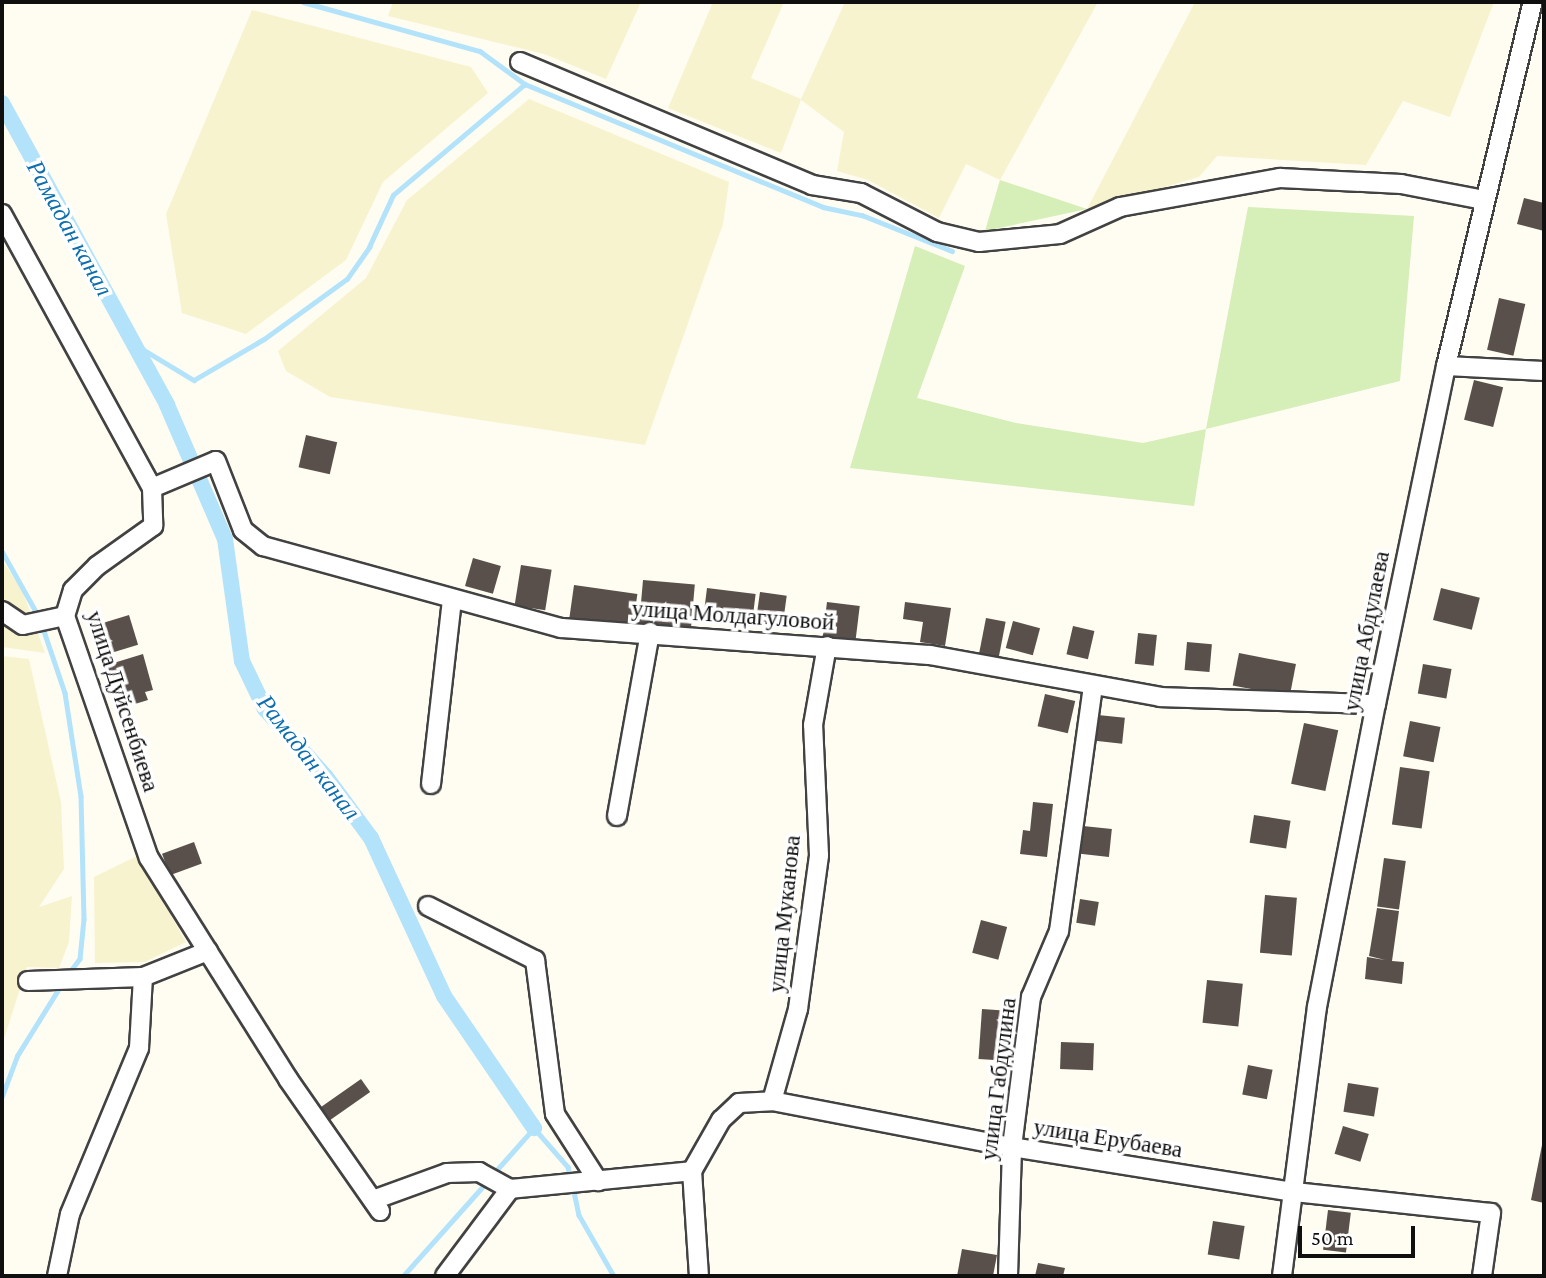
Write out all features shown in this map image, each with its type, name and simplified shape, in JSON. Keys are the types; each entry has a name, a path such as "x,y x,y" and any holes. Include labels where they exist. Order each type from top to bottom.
{"street":[{"name":"улица Абдулаева","path":"1282,1276 1317,1007 1446,366 1483,200 1533,2"},
{"path":"520,62 812,185 861,193 937,232 979,242 1060,234 1120,207 1280,178 1401,184 1483,200"},
{"name":"улица Дуйсенбиева","path":"2,214 152,488 153,526 97,566 73,590 65,616 149,858 288,1079 376,1205 447,1173 479,1172 510,1189"},
{"path":"1446,366 1544,371"},
{"name":"улица Молдагуловой","path":"152,488 216,461 243,530 263,545 561,628 650,632 929,655 1160,697 1377,704"},
{"path":"431,784 453,600"},
{"path":"2,611 23,625 65,616"},
{"path":"617,816 650,632"},
{"name":"улица Муканова","path":"772,1101 798,1009 820,855 813,725 827,646"},
{"name":"улица Габдулина","path":"1008,1276 1012,1147 1031,997 1059,931 1093,685"},
{"path":"428,906 535,960 555,1114 598,1181"},
{"path":"28,981 143,977 208,951"},
{"path":"57,1276 70,1214 139,1048 143,977"},
{"name":"улица Ерубаева","path":"692,1171 721,1121 739,1103 772,1101 1012,1147 1294,1192 1491,1213 1482,1276"},
{"path":"445,1276 510,1189 692,1171 699,1276"}],"shaded area":[{"path":"393,2 641,2 606,79 544,54 388,16"},
{"path":"713,2 784,2 751,78 801,99 845,2 1098,2 1000,180 966,164 939,218 868,180 837,171 844,132 801,100 781,153 668,108"},
{"path":"1195,2 1494,2 1450,117 1403,101 1366,165 1217,156 1199,177 1087,209"},
{"path":"252,10 471,67 488,93 383,182 346,260 246,334 182,313 166,214"},
{"path":"529,99 729,182 723,224 645,445 330,397 286,371 278,351 366,278 407,200"},
{"path":"2,560 22,590 45,653 2,647"},
{"path":"2,656 29,659 61,802 64,869 39,907 72,896 69,942 59,968 27,967 2,1045"},
{"path":"137,856 186,942 145,962 95,963 94,877"}],"green space":[{"path":"1000,180 1087,209 985,231"},
{"path":"1248,207 1414,216 1400,381 1206,429"},
{"path":"915,246 965,266 917,398 1016,423 1143,443 1206,429 1194,506 850,468"}],"building":[{"path":"1524,198 1544,203 1544,231 1517,224"},
{"path":"1499,298 1525,304 1513,356 1487,350"},
{"path":"1474,380 1503,387 1493,427 1464,420"},
{"path":"306,435 337,442 330,474 299,467"},
{"path":"473,558 501,566 493,594 465,586"},
{"path":"521,565 552,570 545,610 515,605"},
{"path":"643,580 695,585 691,630 639,626"},
{"path":"574,585 637,594 633,627 569,618"},
{"path":"707,588 756,594 752,623 703,617"},
{"path":"1441,588 1480,598 1472,630 1433,620"},
{"path":"760,592 787,596 782,627 756,624"},
{"path":"827,602 860,606 855,641 823,637"},
{"path":"905,602 951,608 945,646 920,642 923,622 903,619"},
{"path":"129,615 138,645 109,653 100,624"},
{"path":"986,618 1006,622 999,657 979,653"},
{"path":"1013,621 1040,628 1033,655 1006,648"},
{"path":"1073,626 1094,631 1088,659 1066,654"},
{"path":"1138,633 1157,635 1154,666 1135,664"},
{"path":"1187,642 1212,644 1209,672 1185,670"},
{"path":"1239,653 1296,664 1290,696 1233,685"},
{"path":"143,654 153,690 145,692 148,700 135,704 110,690 107,665"},
{"path":"1423,664 1452,669 1446,699 1418,694"},
{"path":"1045,694 1075,701 1068,733 1038,726"},
{"path":"1098,715 1125,718 1122,744 1095,741"},
{"path":"1410,721 1440,727 1434,762 1403,756"},
{"path":"1304,723 1338,730 1325,791 1291,784"},
{"path":"1400,767 1430,771 1422,829 1392,824"},
{"path":"1033,802 1053,804 1047,857 1020,854 1023,830 1030,831"},
{"path":"1254,815 1291,821 1286,848 1250,843"},
{"path":"1083,826 1112,829 1109,857 1080,854"},
{"path":"194,842 202,864 170,875 162,854"},
{"path":"1384,858 1406,861 1399,910 1377,907"},
{"path":"1265,895 1297,898 1292,956 1260,953"},
{"path":"1080,899 1099,902 1095,926 1076,923"},
{"path":"1377,908 1399,911 1392,961 1404,962 1402,984 1365,979 1367,957 1385,960 1369,956"},
{"path":"981,920 1007,927 998,960 972,953"},
{"path":"1207,980 1243,984 1238,1027 1203,1023"},
{"path":"982,1009 1014,1011 1010,1061 979,1059"},
{"path":"1061,1042 1094,1043 1093,1070 1060,1069"},
{"path":"1248,1065 1273,1070 1267,1099 1242,1094"},
{"path":"361,1079 370,1092 328,1121 319,1108"},
{"path":"1348,1083 1379,1088 1374,1116 1343,1112"},
{"path":"1343,1126 1369,1134 1360,1162 1335,1154"},
{"path":"1544,1140 1544,1203 1531,1200"},
{"path":"1328,1210 1351,1213 1346,1253 1323,1250"},
{"path":"1213,1221 1245,1226 1239,1260 1208,1255"},
{"path":"962,1249 997,1255 993,1276 957,1276"},
{"path":"1038,1263 1065,1268 1063,1276 1035,1276"}],"waterway":[{"path":"303,2 480,51 525,84"},
{"path":"134,344 194,380 264,339 347,279 369,247 393,195 525,84 823,207 862,215 952,251"},
{"name":"Рамадан канал","path":"2,103 167,405 225,539 242,661 265,709 326,777 371,838 444,996 534,1128"},
{"path":"2,551 39,617"},
{"path":"42,625 65,693 81,796 84,919 80,959 68,975"},
{"path":"2,1096 17,1056 61,985"},
{"name":"Рамадан канал","path":"494,1173 534,1128 568,1167 571,1179"},
{"path":"403,1276 486,1183"},
{"path":"573,1187 579,1215 614,1276"}]}
